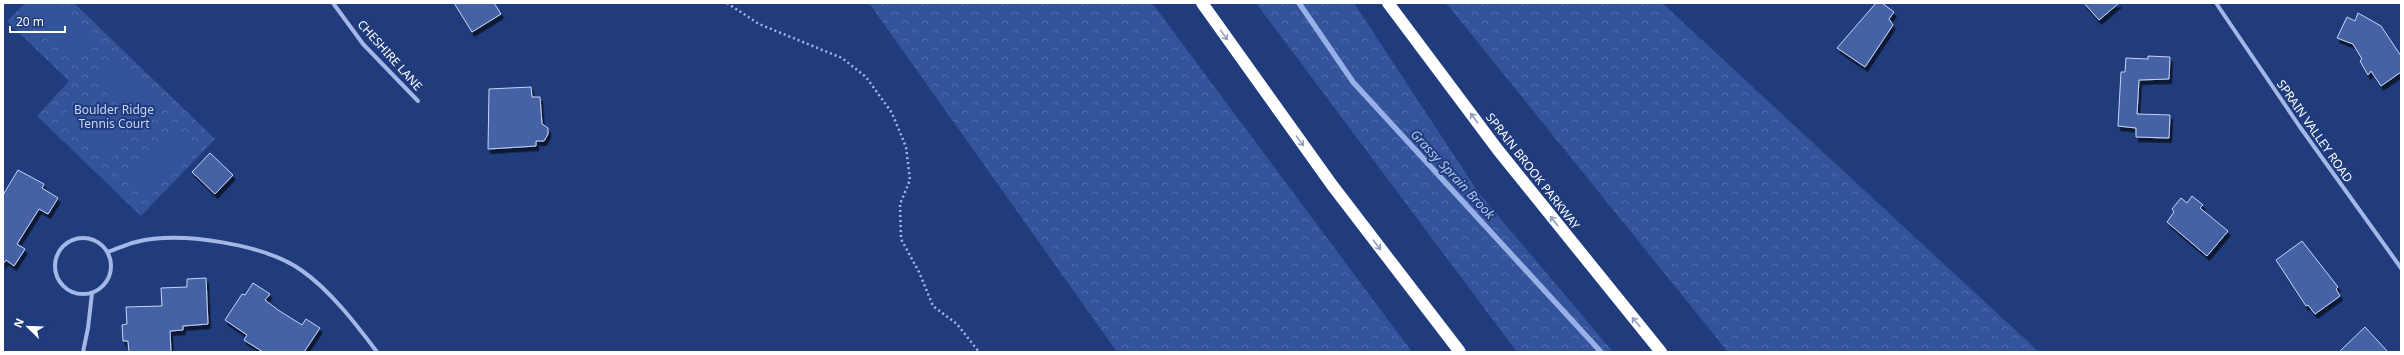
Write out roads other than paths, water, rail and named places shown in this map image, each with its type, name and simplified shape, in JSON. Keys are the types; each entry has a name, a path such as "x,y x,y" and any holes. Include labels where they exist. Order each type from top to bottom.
{"highway":[{"path":"1202,3 1332,186 1460,352"},
{"name":"SPRAIN BROOK PARKWAY","path":"1388,3 1503,156 1660,352"}],"street":[{"name":"CHESHIRE LANE","path":"333,3 363,44 418,101"},
{"name":"SPRAIN VALLEY ROAD","path":"2216,3 2312,143 2401,268"},
{"path":"83,238 93,240 108,252 111,264 109,277 105,284 92,293 82,295 72,293 64,288 58,280 55,271 57,256 65,244 73,239 83,238"},
{"path":"108,252 136,242 162,239 227,242 276,257 301,270 326,293 377,352"},
{"path":"83,352 88,328 92,293"}],"waterway":[{"name":"Grassy Sprain Brook","path":"1299,3 1353,82 1601,352"}],"park label":[{"name":"Boulder Ridge Tennis Court","path":"114,116"}]}
